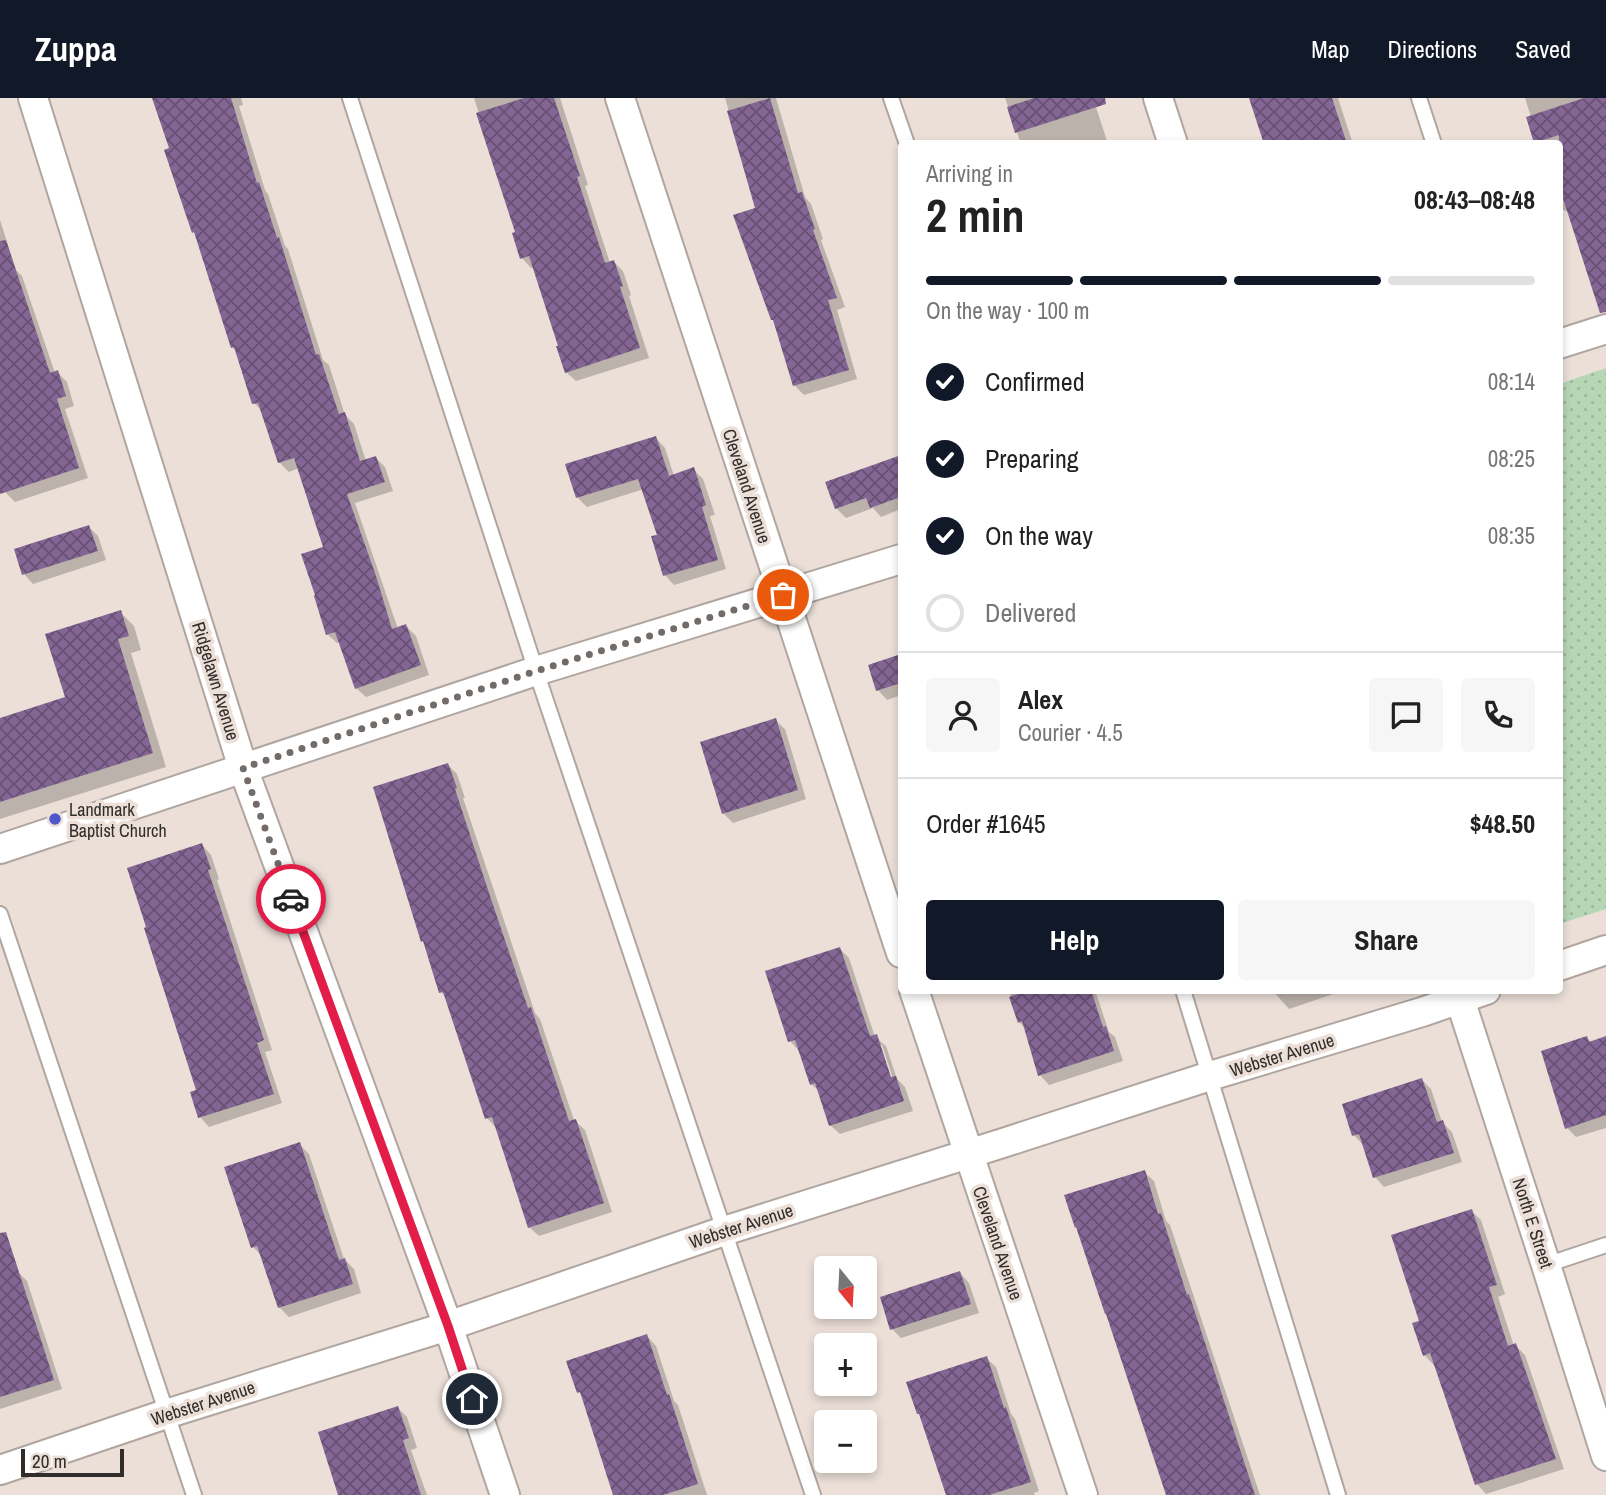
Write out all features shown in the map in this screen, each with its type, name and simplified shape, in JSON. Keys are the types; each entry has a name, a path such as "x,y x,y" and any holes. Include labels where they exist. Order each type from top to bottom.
{"street":[{"name":"Ridgelawn Avenue","path":"33,98 243,768 448,1326 505,1495"},
{"name":"Cleveland Avenue","path":"620,98 898,944"},
{"path":"1158,98 1172,140"},
{"path":"1563,343 1606,329"},
{"path":"0,849 536,671 898,560"},
{"path":"1563,965 1606,950"},
{"name":"Cleveland Avenue","path":"915,994 1083,1495"},
{"name":"Webster Avenue","path":"0,1470 166,1414 448,1326 724,1231 1465,994"},
{"name":"North E Street","path":"1468,994 1546,1265 1606,1456"}],"lane":[{"path":"350,98 536,671 813,1495"},
{"path":"891,98 906,140"},
{"path":"1419,98 1433,140"},
{"path":"0,914 194,1495"},
{"path":"1184,994 1338,1495"},
{"path":"1546,1265 1606,1245"}],"green space":[{"path":"1606,368 1606,909 1563,923 1563,383"}],"building":[{"path":"152,98 231,98 257,183 259,182 277,238 279,237 316,355 319,354 339,414 345,412 360,461 376,456 385,482 347,494 392,629 406,624 421,665 355,689 335,632 326,635 301,554 323,547 294,458 278,463 258,403 252,404 164,150 169,148"},
{"path":"524,98 554,98 605,263 614,260 640,348 565,373 529,256 520,259 512,233 515,232 476,113"},
{"path":"770,98 798,193 802,192 837,298 828,300 849,370 793,386 773,320 733,215 755,208 727,111"},
{"path":"1034,98 1105,98 1106,104 1015,133 1007,107"},
{"path":"1249,98 1332,98 1346,140 1263,140"},
{"path":"1584,98 1606,98 1606,312 1600,313 1563,198 1563,140 1559,140 1559,135 1533,140 1526,117"},
{"path":"6,240 50,373 58,370 66,396 57,399 79,468 0,494 0,241"},
{"path":"656,436 669,476 694,467 706,505 702,507 718,560 663,576 651,536 657,535 638,479 576,498 565,464"},
{"path":"898,456 898,498 870,508 866,498 835,509 825,482"},
{"path":"89,525 98,551 22,575 14,549"},
{"path":"121,610 129,636 118,639 153,753 0,802 0,718 65,697 45,634"},
{"path":"898,655 898,684 876,691 868,665"},
{"path":"776,718 798,790 722,814 700,742"},
{"path":"448,763 528,1008 531,1007 569,1121 576,1119 604,1203 528,1228 492,1117 485,1119 443,992 439,993 423,941 421,942 373,787"},
{"path":"202,843 211,869 208,870 264,1040 257,1043 274,1094 198,1118 190,1092 196,1090 127,868"},
{"path":"840,947 870,1036 877,1034 891,1077 896,1076 904,1101 829,1126 815,1083 810,1085 795,1040 788,1042 765,971"},
{"path":"1017,994 1092,994 1114,1051 1038,1076 1022,1021 1018,1023 1009,997"},
{"path":"1587,1036 1589,1042 1606,1036 1606,1115 1565,1129 1541,1051"},
{"path":"1422,1078 1437,1122 1443,1120 1454,1153 1373,1178 1359,1134 1352,1136 1342,1104"},
{"path":"300,1142 339,1260 345,1258 353,1284 278,1308 257,1246 251,1248 224,1167"},
{"path":"1145,1170 1255,1495 1166,1495 1075,1228 1064,1195"},
{"path":"1472,1209 1497,1285 1489,1287 1508,1346 1516,1343 1556,1459 1475,1485 1430,1353 1423,1356 1412,1323 1419,1321 1391,1235"},
{"path":"6,1232 54,1380 0,1397 0,1233"},
{"path":"960,1271 971,1304 890,1330 880,1297"},
{"path":"647,1334 698,1484 663,1495 613,1495 580,1392 577,1393 566,1361"},
{"path":"987,1356 1031,1482 989,1495 946,1495 906,1382"},
{"path":"398,1406 409,1438 403,1440 421,1495 338,1495 318,1432"}],"way so far":[{"path":"291,899 243,768 536,671 783,595"}],"place":[{"name":"Landmark Baptist Church","path":"55,819"}],"route":[{"path":"291,899 448,1326 472,1399"}]}
